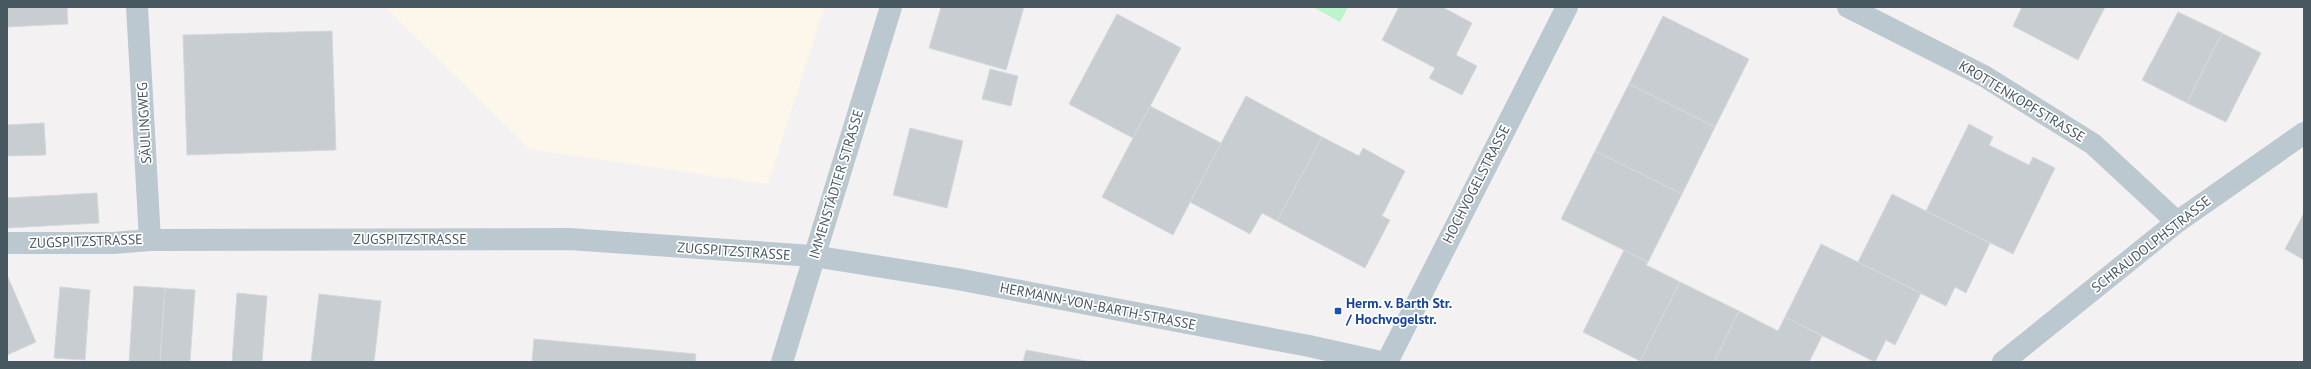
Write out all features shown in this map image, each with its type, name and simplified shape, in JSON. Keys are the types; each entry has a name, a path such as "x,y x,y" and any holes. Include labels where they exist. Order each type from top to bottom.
{"street":[{"name":"SÄULINGWEG","path":"137,7 150,240"},
{"name":"IMMENSTÄDTER STRASSE","path":"782,362 813,256 891,7"},
{"name":"HOCHVOGELSTRASSE","path":"1387,362 1567,7"},
{"name":"KROTTENKOPFSTRASSE","path":"1848,7 1984,76 2093,144 2177,222"},
{"name":"SCHRAUDOLPHSTRASSE","path":"2003,362 2177,222 2304,132"},
{"name":"ZUGSPITZSTRASSE","path":"7,243 113,243 150,240 570,239 813,256"},
{"name":"HERMANN-VON-BARTH-STRASSE","path":"813,256 957,279 1309,346 1381,362"}],"shaded area":[{"path":"385,7 824,7 768,184 530,149"}],"green space":[{"path":"1313,7 1348,7 1340,22"}],"building":[{"path":"7,7 67,7 68,24 7,27"},
{"path":"941,7 1024,7 1006,70 929,48"},
{"path":"1399,7 1442,7 1472,23 1456,55 1477,66 1462,95 1429,78 1435,68 1382,40"},
{"path":"2022,7 2105,7 2078,60 2013,26"},
{"path":"2178,12 2222,33 2187,103 2142,80"},
{"path":"1117,14 1181,48 1133,138 1069,104"},
{"path":"1663,16 1749,59 1715,127 1629,84"},
{"path":"332,31 336,150 187,155 183,35"},
{"path":"2222,33 2261,53 2226,122 2187,103"},
{"path":"990,69 1018,76 1011,106 982,99"},
{"path":"1629,84 1715,127 1682,194 1595,151"},
{"path":"1246,96 1322,137 1277,221 1262,213 1250,234 1190,202"},
{"path":"1150,106 1221,143 1173,235 1102,197"},
{"path":"44,123 46,155 7,156 7,125"},
{"path":"1969,124 1993,137 1989,145 2029,165 2033,157 2055,168 2013,254 1926,211"},
{"path":"910,128 963,141 947,208 893,195"},
{"path":"1322,137 1359,156 1363,148 1405,171 1382,216 1390,220 1365,268 1277,221"},
{"path":"1595,151 1682,194 1648,262 1561,219"},
{"path":"97,193 99,223 7,228 7,198"},
{"path":"1892,194 1990,243 1966,293 1955,287 1946,306 1858,262"},
{"path":"2304,213 2304,260 2285,249"},
{"path":"1821,244 1921,293 1895,345 1886,340 1875,362 1785,317"},
{"path":"1624,250 1648,262 1646,265 1680,282 1640,361 1583,332"},
{"path":"7,275 36,342 7,355"},
{"path":"1680,282 1739,311 1714,362 1640,361"},
{"path":"134,286 165,288 160,362 129,362"},
{"path":"60,287 90,290 85,360 54,358"},
{"path":"165,288 195,290 190,362 160,362"},
{"path":"237,293 267,296 262,362 232,362"},
{"path":"319,294 381,301 374,362 311,362"},
{"path":"1739,311 1778,331 1785,317 1822,336 1809,362 1714,362"},
{"path":"534,339 696,354 695,362 532,362"},
{"path":"1026,350 1091,362 1023,362"}],"place":[{"name":"Herm. v. Barth Str. / Hochvogelstr.","path":"1338,311"}]}
